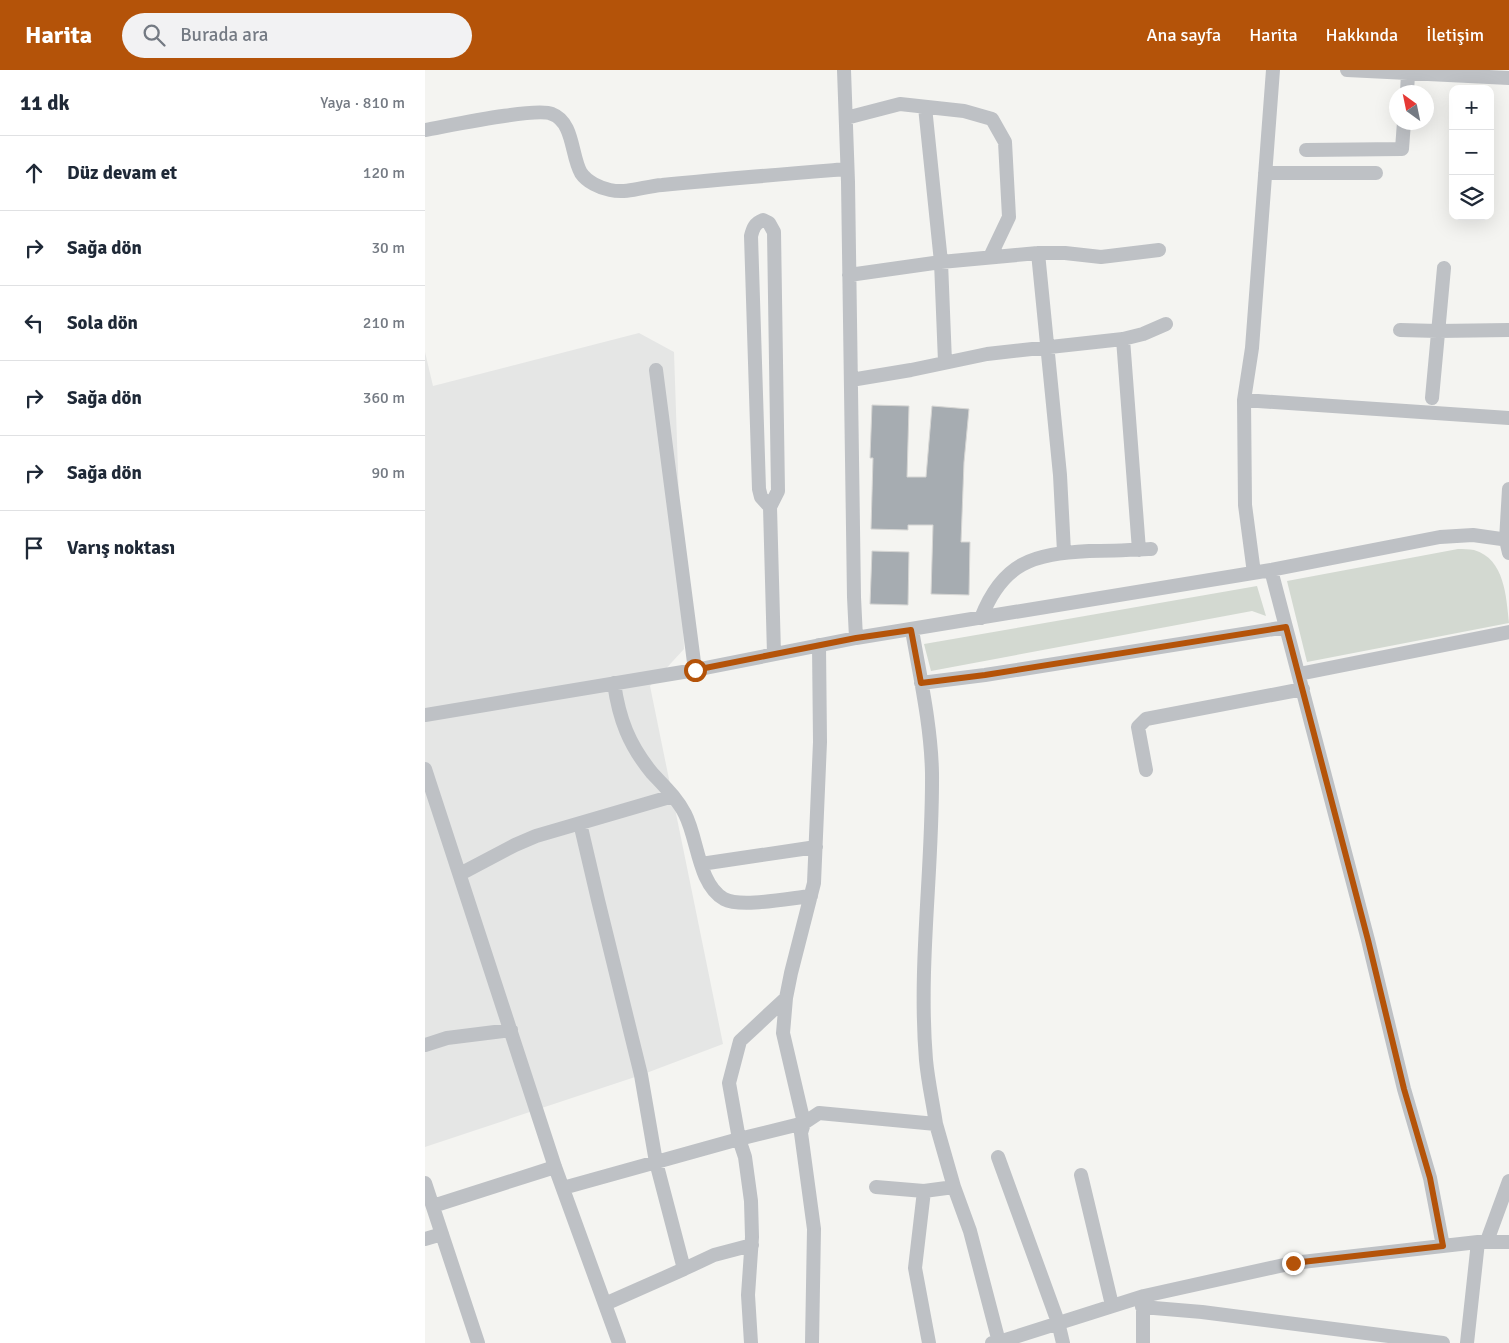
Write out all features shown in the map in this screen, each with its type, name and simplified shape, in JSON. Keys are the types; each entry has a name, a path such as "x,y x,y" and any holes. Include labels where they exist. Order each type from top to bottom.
{"street":[{"path":"844,70 856,638"},
{"path":"1254,573 1245,505 1244,400 1252,348 1273,70"},
{"path":"1347,70 1509,78"},
{"path":"1408,85 1409,74"},
{"path":"845,118 900,104 964,110 993,119 1005,142 1009,217 990,257"},
{"path":"925,107 941,262 945,362"},
{"path":"425,130 530,113 550,113 559,117 565,125 582,174 594,184 614,191 625,192 659,185 847,169"},
{"path":"1306,150 1402,149 1403,130"},
{"path":"1265,173 1376,172"},
{"path":"770,507 761,497 759,490 751,236 753,228 758,222 763,220 769,223 774,232 777,491 770,507 775,654"},
{"path":"849,275 941,262 1038,253 1065,253 1101,257 1159,250"},
{"path":"1038,253 1060,474 1064,552"},
{"path":"1432,398 1444,268"},
{"path":"851,380 987,354 1123,339 1143,334 1166,324"},
{"path":"1400,330 1509,330"},
{"path":"981,618 986,604 1007,574 1032,560 1064,552 1145,549 1123,339"},
{"path":"656,370 695,670"},
{"path":"1244,400 1509,418"},
{"path":"425,715 695,670 856,638 1254,573 1440,537 1473,535 1508,544 1509,489"},
{"path":"1271,570 1368,940 1404,1089 1430,1178 1443,1246"},
{"path":"921,683 985,675 1286,627"},
{"path":"911,630 931,741 932,816 924,980 926,1061 937,1124 954,1187 970,1231 997,1343 1112,1305 1143,1301 1293,1263 1483,1241 1509,1242"},
{"path":"1299,674 1509,632"},
{"path":"812,1343 814,1229 801,1133 804,1123 783,1033 786,998 791,972 814,883 820,742 819,645"},
{"path":"614,683 620,715 631,742 637,753 673,796 686,815 705,876 715,892 732,902 744,903 811,896"},
{"path":"1146,770 1138,727 1146,719 1303,689"},
{"path":"425,768 555,1167 619,1343"},
{"path":"459,874 536,836 673,796"},
{"path":"580,823 641,1075 656,1162 684,1269"},
{"path":"701,864 816,847"},
{"path":"751,1343 748,1296 752,1245 751,1201 745,1157 739,1139 729,1082 740,1040 786,998"},
{"path":"425,1045 447,1038 511,1030"},
{"path":"563,1188 804,1123 819,1113 937,1124"},
{"path":"998,1157 1058,1322 1063,1343"},
{"path":"433,1206 555,1167"},
{"path":"1081,1175 1112,1305"},
{"path":"1467,1343 1483,1241 1509,1181"},
{"path":"425,1183 478,1343"},
{"path":"876,1187 924,1191 954,1187"},
{"path":"924,1191 915,1268 929,1343"},
{"path":"425,1239 442,1234"},
{"path":"605,1304 714,1255 752,1245"},
{"path":"1143,1301 1143,1343"},
{"path":"1143,1301 1202,1312 1443,1343"}],"shaded area":[{"path":"639,333 674,352 684,649 650,686 723,1044 641,1075 425,1147 425,352 433,386"},
{"path":"1458,549 1474,550 1484,555 1498,570 1505,591 1509,623 1307,662 1287,581"},
{"path":"1257,586 1266,616 1252,611 931,671 924,644"}],"building":[{"path":"872,405 909,406 907,477 926,477 932,406 969,409 964,462 961,542 970,542 969,595 931,594 933,525 908,525 908,530 871,529 873,458 870,458"},
{"path":"872,551 909,552 908,605 870,604"}],"route":[{"path":"695,670 856,638 911,630 921,683 985,675 1286,627 1368,940 1404,1089 1430,1178 1443,1246 1293,1263"}]}
